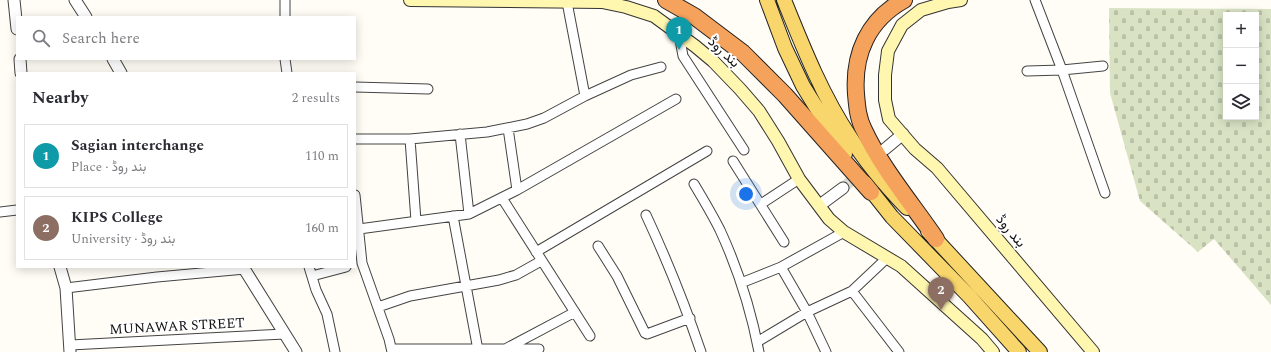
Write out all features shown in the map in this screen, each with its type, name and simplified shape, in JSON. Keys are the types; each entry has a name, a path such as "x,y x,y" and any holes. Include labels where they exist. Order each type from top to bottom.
{"highway":[{"path":"666,0 694,16 743,53 785,95 871,192"},
{"path":"904,0 894,6 879,20 865,39 857,61 855,85 857,108 863,129 872,146 936,239"}],"main road":[{"name":"بند روڈ","path":"410,0 602,2 626,7 654,16 713,61 740,88 759,112 778,141 799,179 829,219 844,232 888,257 906,271 982,339 993,352"},
{"path":"784,0 806,55 849,137 890,190 1040,352"},
{"name":"بند روڈ","path":"961,0 948,2 921,10 902,25 888,51 885,75 885,100 889,119 915,149 937,168 1093,352"},
{"path":"767,1 785,48 803,86 828,129 871,192 892,217 969,296 1019,352"}],"street":[{"path":"14,0 16,19"},
{"path":"75,0 85,16"},
{"path":"285,0 285,16"},
{"path":"1035,0 1062,70 1105,193"},
{"path":"566,2 585,96"},
{"path":"679,34 683,56 744,150"},
{"path":"20,60 21,72"},
{"path":"114,60 121,72"},
{"path":"285,60 287,72"},
{"path":"1027,71 1062,70 1103,66"},
{"path":"356,139 410,139 487,132 527,124 544,118 585,96 631,75 661,67"},
{"path":"356,87 428,89"},
{"path":"359,229 469,214 517,190 676,99"},
{"path":"508,128 517,190"},
{"path":"460,134 469,214"},
{"path":"885,149 903,134"},
{"path":"410,139 416,221"},
{"path":"536,252 707,150"},
{"path":"733,161 784,242"},
{"path":"761,204 799,179"},
{"path":"694,184 719,228 741,283 757,342 758,352"},
{"path":"820,206 843,188"},
{"path":"502,198 590,336"},
{"path":"356,204 359,229 358,264 378,307 392,350 539,350 533,334"},
{"path":"0,212 16,210"},
{"path":"646,215 664,253 690,318 701,352"},
{"path":"453,216 478,350"},
{"path":"741,283 781,267 844,232"},
{"path":"598,246 617,276 645,333 647,334 690,318"},
{"path":"757,342 807,312 852,291 888,257"},
{"path":"378,307 410,296 499,280 516,275 541,261"},
{"path":"781,267 807,312 826,352"},
{"path":"60,268 66,288 70,349"},
{"path":"66,288 244,268 296,352"},
{"path":"335,352 327,314 310,272 339,268"},
{"path":"852,291 898,352"},
{"path":"505,349 574,312"},
{"name":"MUNAWAR STREET","path":"70,349 285,334"}],"green space":[{"path":"1109,8 1271,9 1271,305 1214,239 1198,252 1140,201 1110,93"}],"tunnel":[{"path":"843,188 875,159"}],"place":[{"name":"Sagian interchange","path":"679,50"},
{"name":"KIPS College","path":"941,310"}]}
